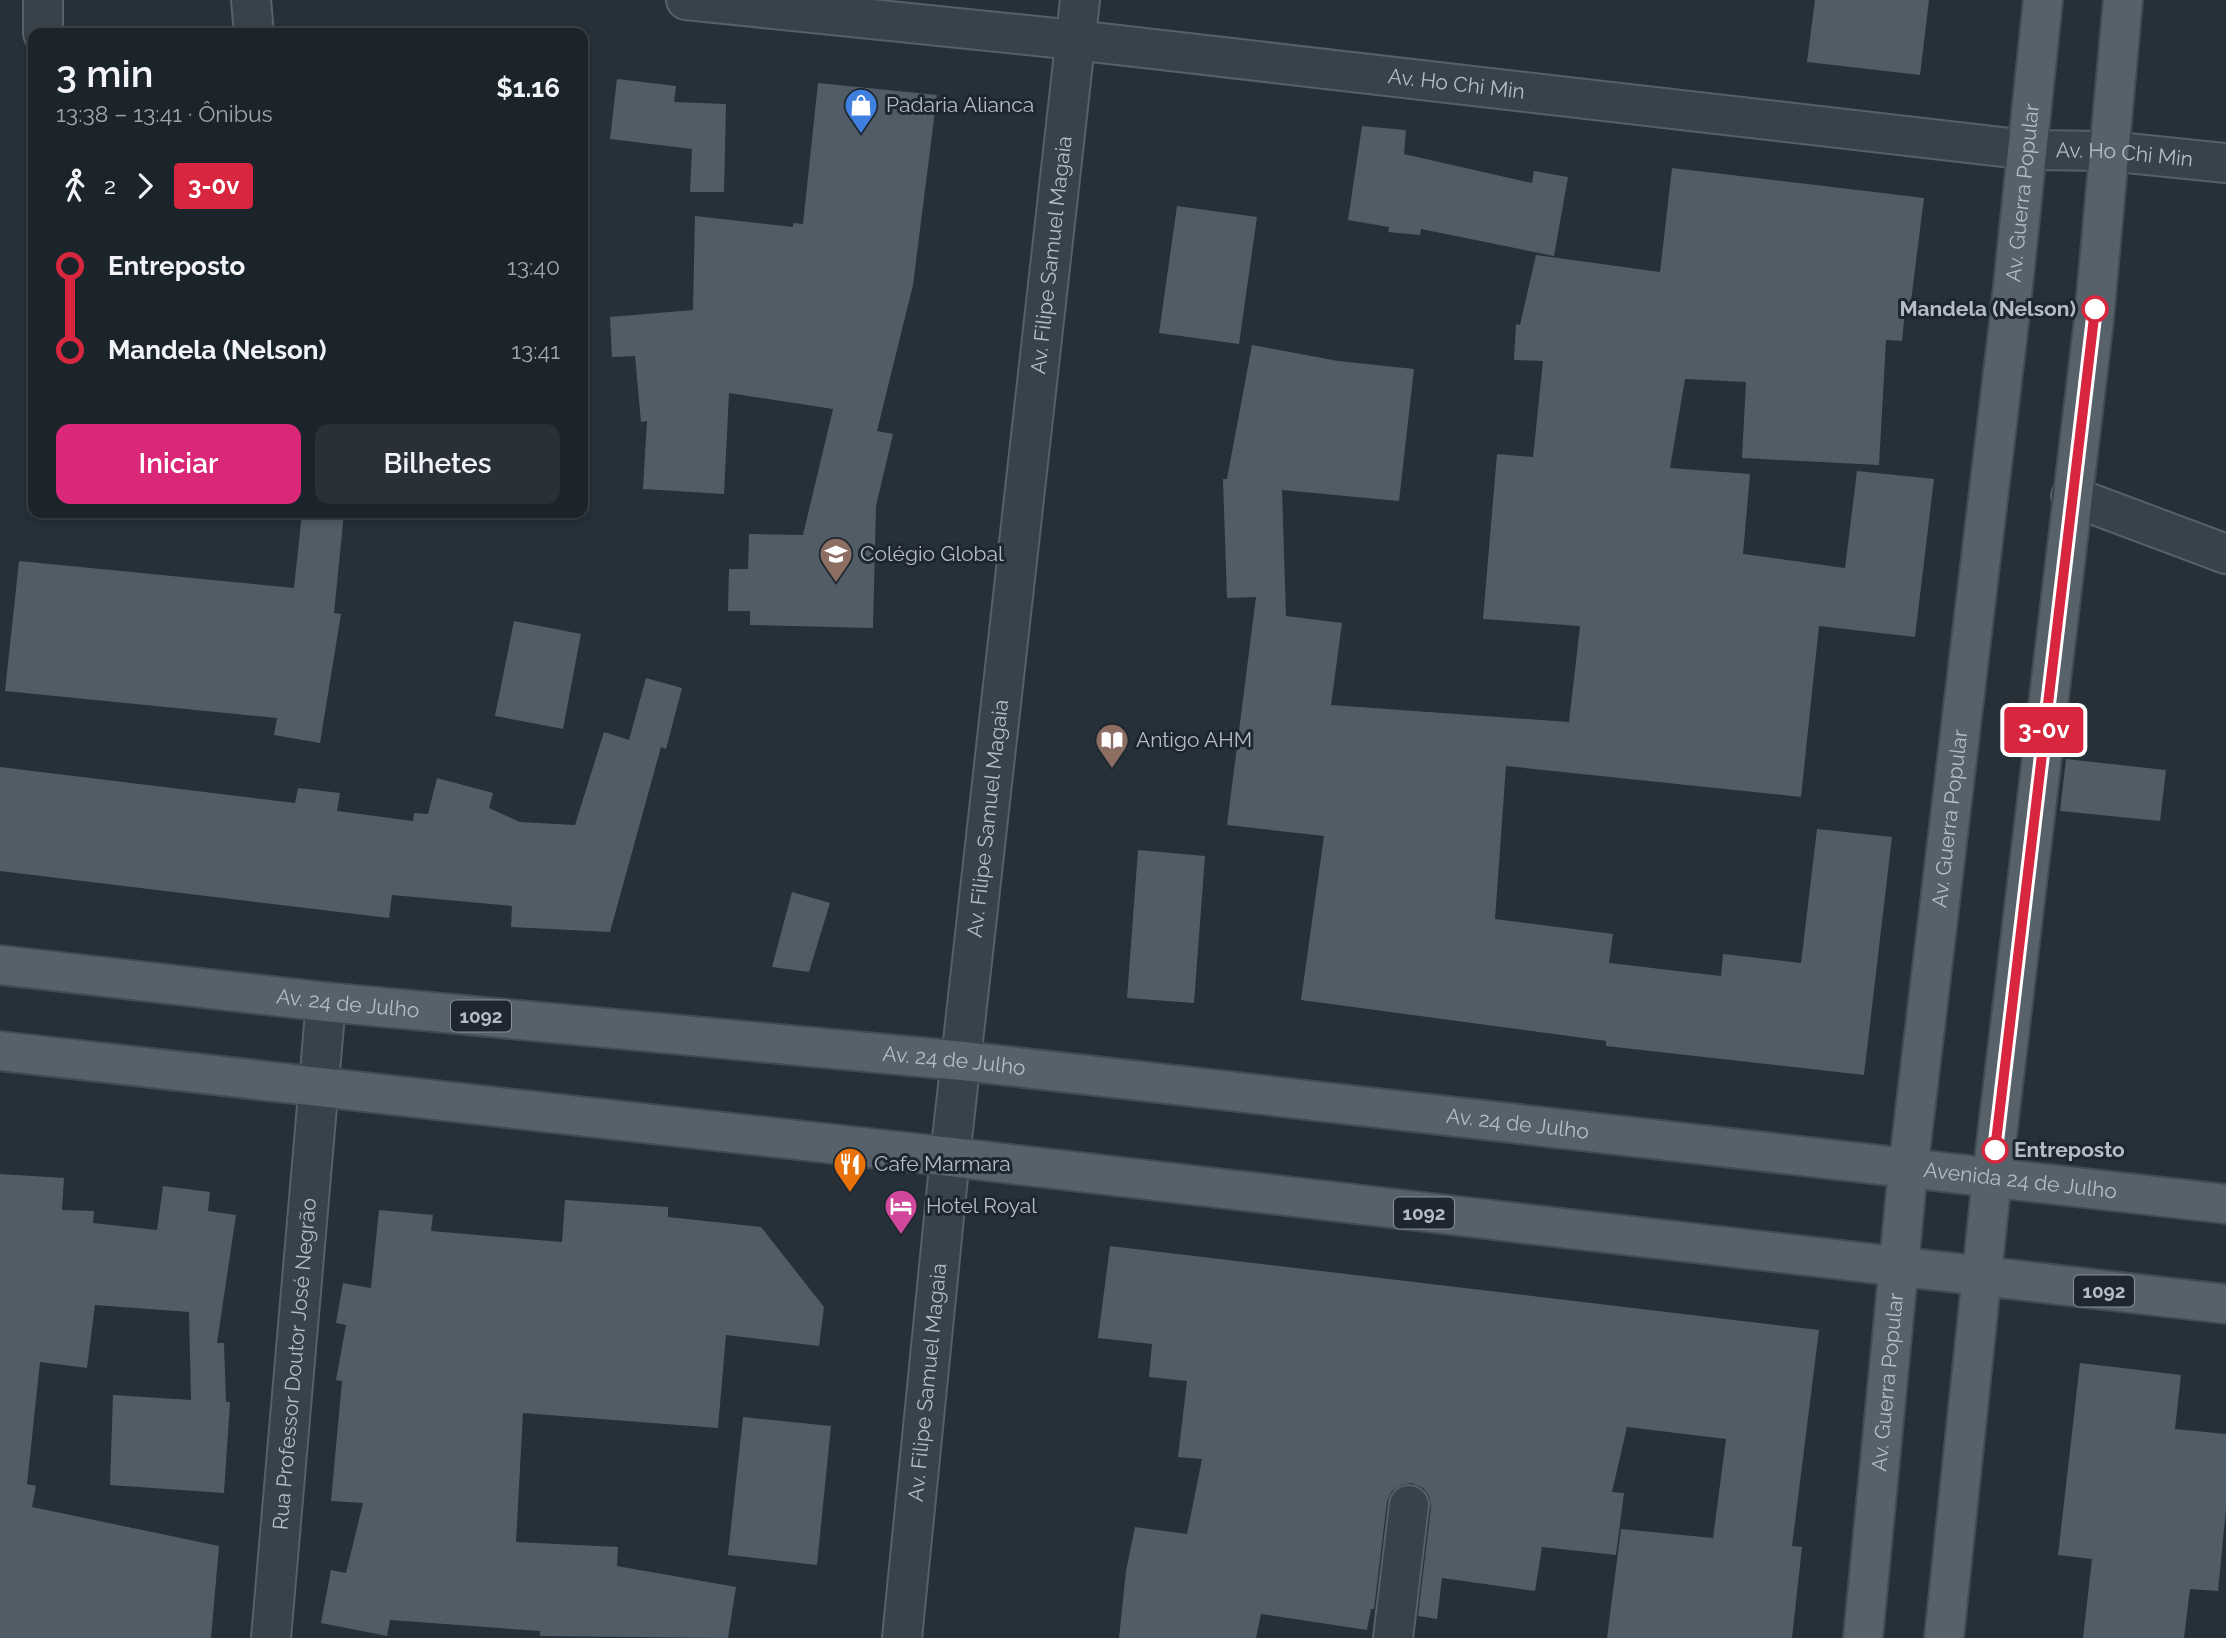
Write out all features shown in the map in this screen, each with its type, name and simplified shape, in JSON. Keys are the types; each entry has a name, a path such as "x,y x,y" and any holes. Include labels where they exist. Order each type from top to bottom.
{"main road":[{"name":"Av. Guerra Popular","path":"1863,1638 1908,1170 2010,314 2043,0"},
{"path":"1944,1638 1992,1178 2094,319 2123,0"},
{"name":"Av. 24 de Julho","path":"0,965 326,1002 963,1061 1908,1170"},
{"name":"1092","path":"0,1051 318,1090 950,1157 1898,1269"},
{"name":"Avenida 24 de Julho","path":"1908,1170 2226,1205"},
{"path":"1898,1269 1982,1278"},
{"name":"1092","path":"1982,1278 2226,1304"}],"street":[{"path":"43,0 43,28"},
{"path":"251,0 254,28"},
{"name":"Av. Ho Chi Min","path":"686,0 1075,40 2028,150 2108,151 2226,163"},
{"name":"Av. Filipe Samuel Magaia","path":"902,1638 950,1157 963,1061 1080,0"},
{"path":"2071,496 2226,554"},
{"name":"Rua Professor Doutor José Negrão","path":"271,1638 326,1002"},
{"path":"1393,1638 1409,1505"}],"building":[{"path":"1815,0 1929,0 1920,75 1807,62"},
{"path":"617,79 676,86 674,102 726,104 724,192 690,192 692,149 610,139"},
{"path":"818,83 937,95 913,285 877,431 893,434 876,506 873,628 750,625 750,611 728,611 729,569 748,569 749,534 803,535 833,409 729,393 724,494 643,489 647,421 641,422 635,356 612,357 610,317 693,310 695,216 793,227 793,223 803,224"},
{"path":"1362,126 1406,130 1404,154 1532,183 1534,171 1568,177 1554,256 1421,229 1420,235 1388,232 1389,227 1348,220"},
{"path":"1672,168 1924,198 1910,309 1905,309 1902,341 1886,340 1879,465 1742,458 1746,382 1685,379 1670,468 1750,474 1743,554 1845,568 1857,471 1934,479 1915,637 1819,626 1801,797 1506,766 1495,919 1613,934 1609,963 1721,976 1723,954 1801,963 1817,829 1892,837 1864,1075 1606,1046 1606,1041 1301,1000 1324,836 1227,825 1256,597 1227,598 1223,479 1227,479 1252,345 1338,361 1414,369 1399,501 1282,490 1286,616 1342,623 1331,705 1569,722 1580,626 1483,619 1497,454 1533,457 1543,361 1514,360 1516,324 1520,325 1536,255 1660,272"},
{"path":"1177,206 1257,217 1239,344 1159,333"},
{"path":"301,518 344,518 334,613 341,614 320,743 274,735 277,718 5,691 19,561 294,588"},
{"path":"514,621 581,634 563,729 495,716"},
{"path":"646,678 682,688 666,749 661,747 610,932 511,927 512,906 392,895 389,918 0,871 0,767 295,803 298,788 340,793 337,811 413,821 414,813 428,814 437,778 493,793 489,808 520,822 575,825 604,732 629,740"},
{"path":"2066,759 2166,770 2160,821 2060,811"},
{"path":"1138,850 1205,856 1194,1003 1127,998"},
{"path":"792,892 830,903 809,972 772,967"},
{"path":"0,1174 64,1178 62,1210 94,1211 93,1223 157,1230 163,1186 210,1192 208,1211 236,1215 217,1343 224,1343 226,1402 230,1402 224,1493 110,1485 113,1395 191,1400 189,1312 95,1305 87,1368 40,1362 27,1484 36,1486 32,1507 219,1546 211,1638 0,1638"},
{"path":"565,1200 668,1207 668,1217 761,1227 824,1307 819,1346 726,1335 718,1428 523,1413 516,1542 618,1547 617,1566 736,1587 728,1638 540,1636 540,1631 390,1620 387,1636 321,1623 331,1570 346,1573 363,1503 331,1501 342,1381 336,1380 346,1325 336,1323 343,1283 371,1288 379,1210 433,1215 431,1231 562,1242"},
{"path":"1110,1246 1819,1330 1792,1546 1802,1547 1792,1638 1607,1638 1621,1529 1713,1538 1726,1439 1627,1427 1612,1492 1624,1493 1616,1555 1542,1547 1535,1591 1442,1578 1437,1619 1418,1616 1431,1507 1429,1496 1423,1488 1411,1483 1392,1491 1387,1502 1374,1609 1371,1609 1367,1630 1261,1614 1256,1638 1119,1638 1126,1571 1135,1527 1187,1534 1202,1459 1178,1457 1187,1381 1149,1377 1152,1344 1098,1338"},
{"path":"2080,1363 2181,1375 2175,1429 2226,1434 2226,1509 2218,1591 2190,1589 2184,1638 2083,1638 2092,1559 2058,1555"},
{"path":"743,1417 831,1426 817,1565 728,1555"}],"bus line":[{"name":"3-0v","path":"1995,1150 2095,309"}],"place":[{"name":"Padaria Alianca","path":"861,135"},
{"name":"Mandela (Nelson)","path":"2095,309"},
{"name":"Colégio Global","path":"836,584"},
{"name":"Antigo AHM","path":"1112,770"},
{"name":"Entreposto","path":"1995,1150"},
{"name":"Cafe Marmara","path":"850,1194"},
{"name":"Hotel Royal","path":"901,1236"}]}
